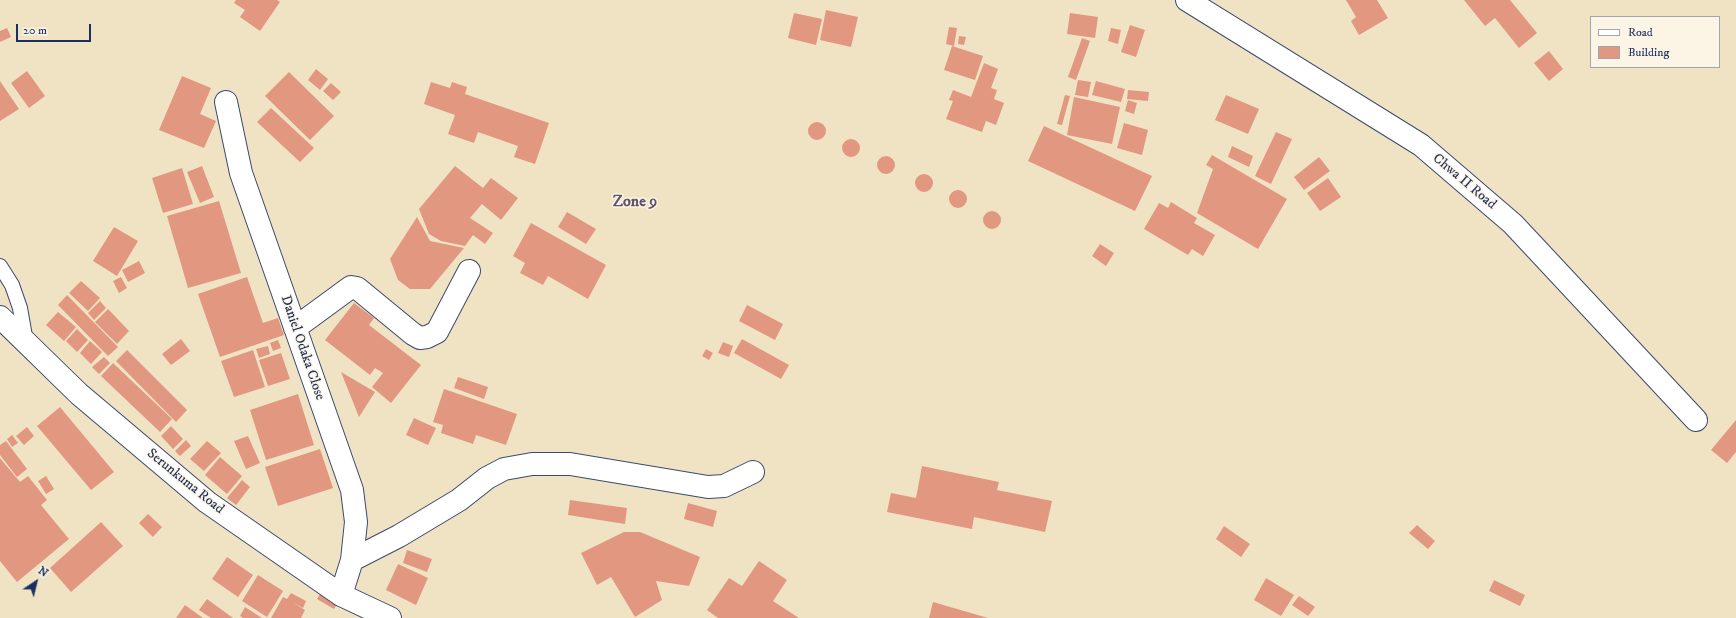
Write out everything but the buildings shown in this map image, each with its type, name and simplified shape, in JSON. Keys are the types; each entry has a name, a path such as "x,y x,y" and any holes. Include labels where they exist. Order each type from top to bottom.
{"street":[{"name":"Chwa II Road","path":"1187,0 1421,145 1513,224 1696,420"},
{"name":"Daniel Odaka Close","path":"226,102 241,173 352,490 356,522 352,560 341,595"},
{"path":"295,328 352,287 357,288 413,334 420,338 427,337 437,332 469,271"},
{"name":"Serunkuma Road","path":"0,317 79,394 207,502 341,595 390,618"},
{"path":"352,560 405,532 459,500 487,478 504,469 532,464 570,464 708,487 724,486 753,472"}],"lane":[{"path":"0,266 12,285 20,308 26,342"}],"district":[{"name":"Zone 9","path":"635,203"}]}
